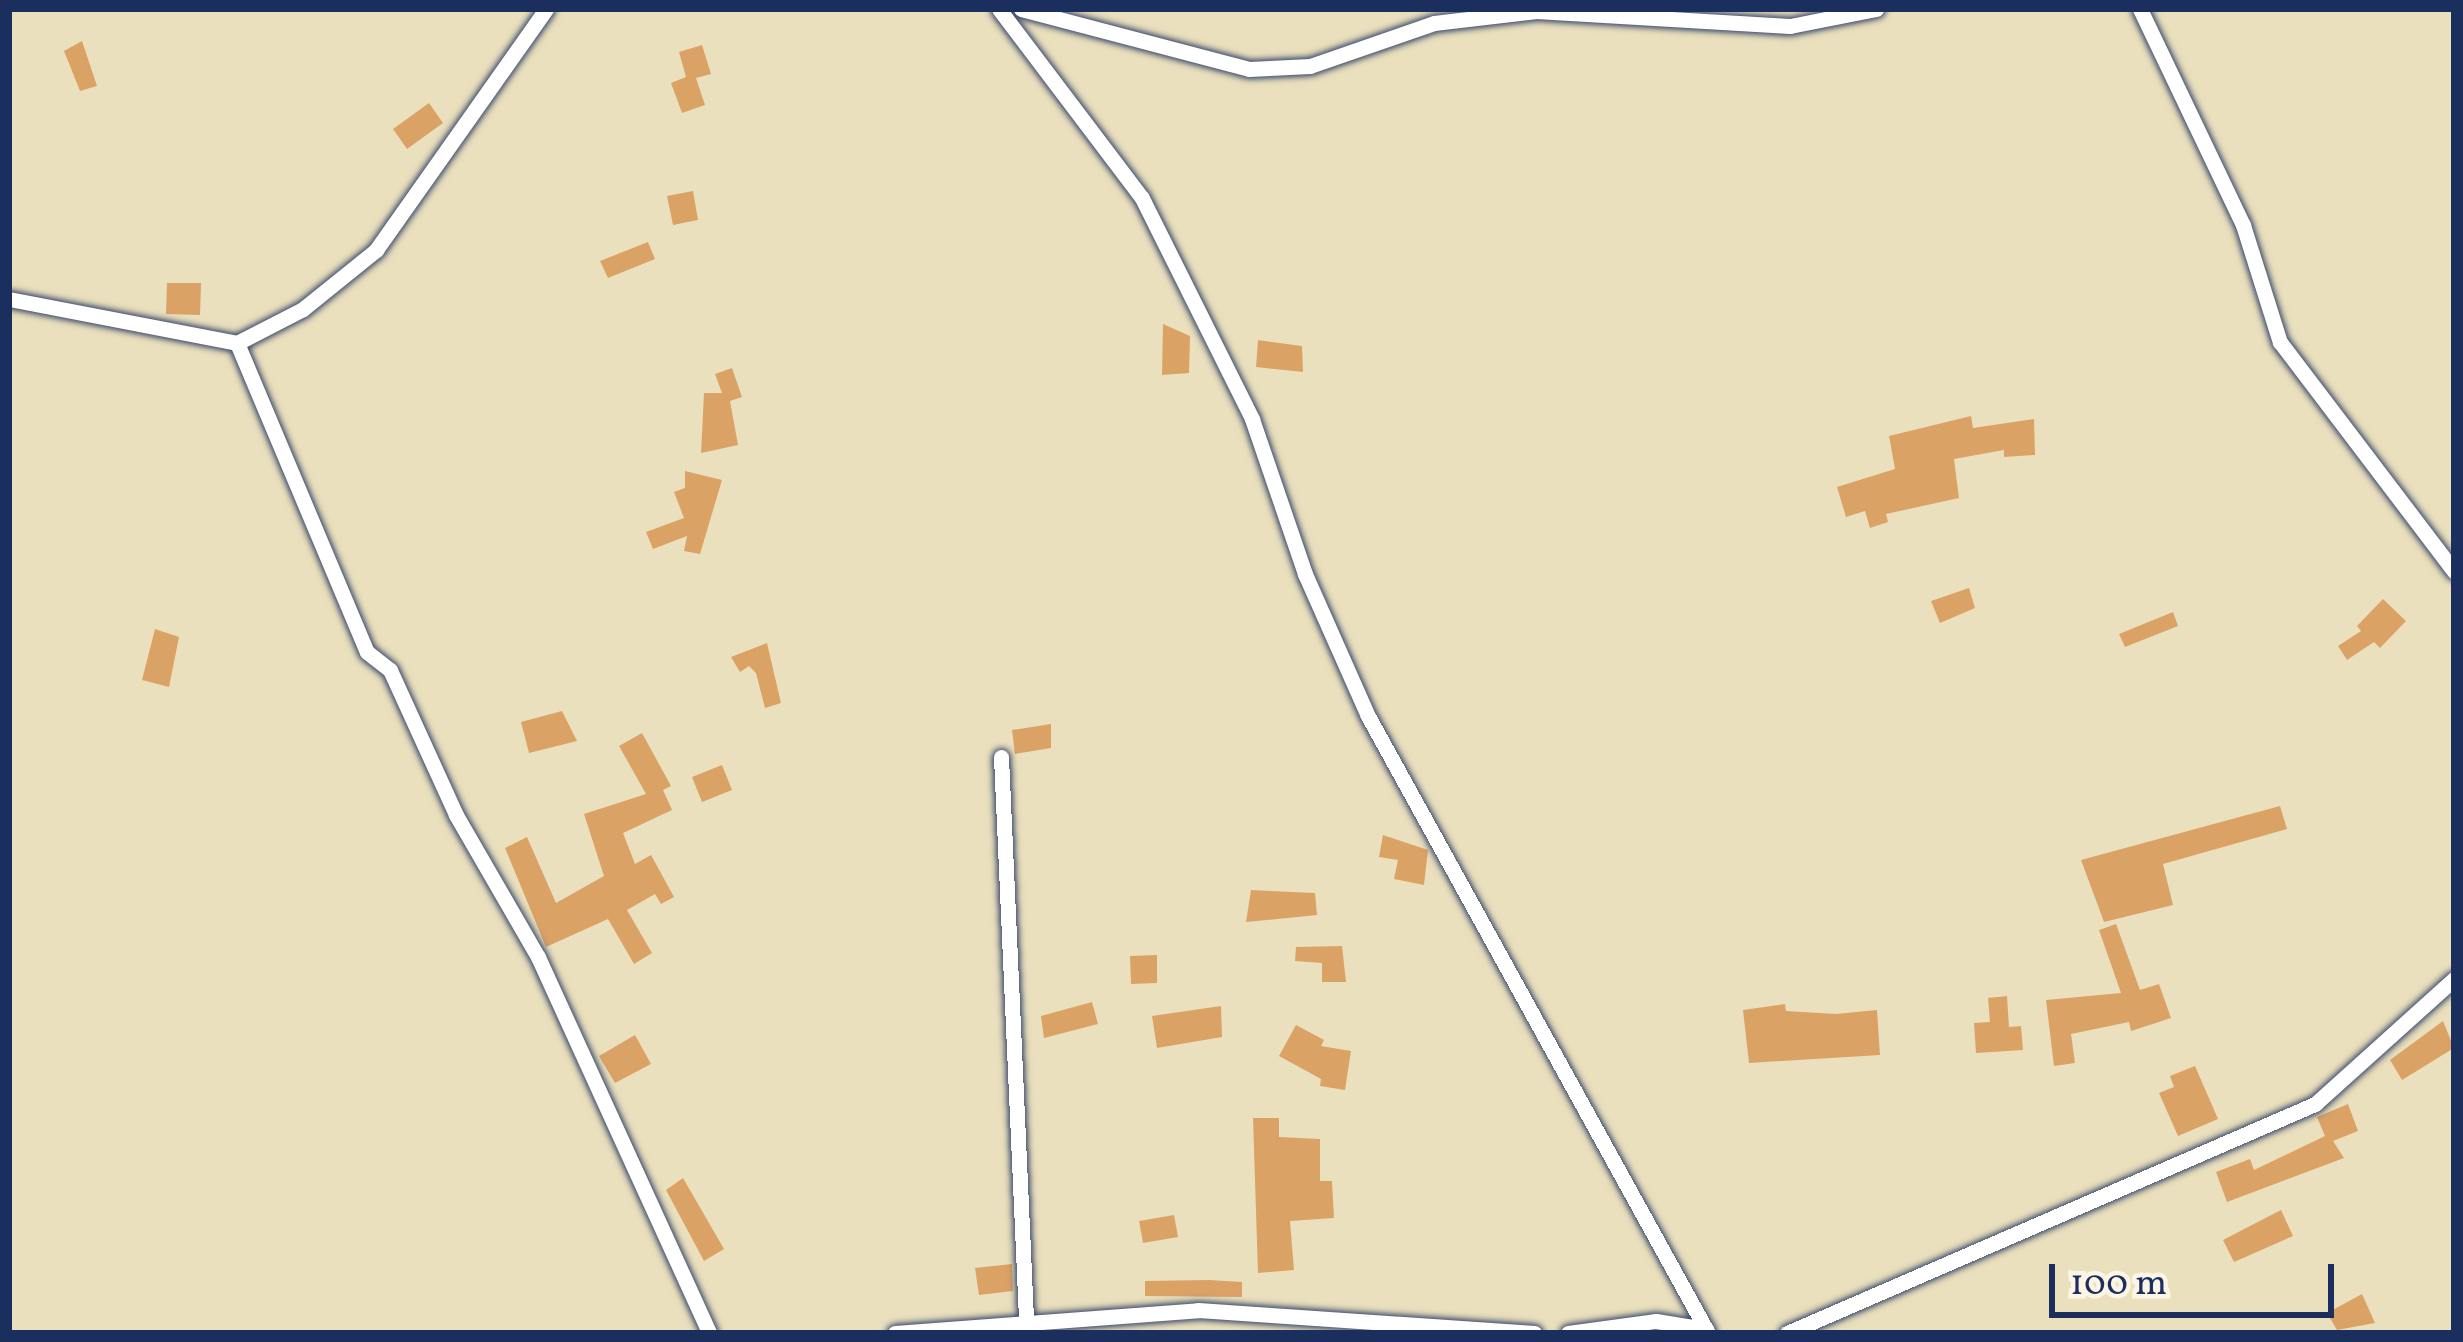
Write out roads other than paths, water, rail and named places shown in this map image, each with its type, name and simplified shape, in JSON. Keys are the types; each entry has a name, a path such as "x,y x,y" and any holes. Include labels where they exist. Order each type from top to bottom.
{"street":[{"path":"9,299 237,343 303,309 376,250 546,9"},
{"path":"999,9 1142,198 1252,419 1305,574 1368,716 1707,1331"},
{"path":"1021,9 1249,69 1310,66 1434,23 1536,11 1790,26 1876,9"},
{"path":"2140,9 2243,225 2280,342 2454,571"},
{"path":"237,343 368,652 390,670 456,815 538,957 709,1333"},
{"path":"1001,758 1026,1319"},
{"path":"1787,1333 2314,1104 2454,979"},
{"path":"895,1333 1026,1319 1198,1310 1534,1333"},
{"path":"1568,1333 1656,1321 1707,1331"}]}
